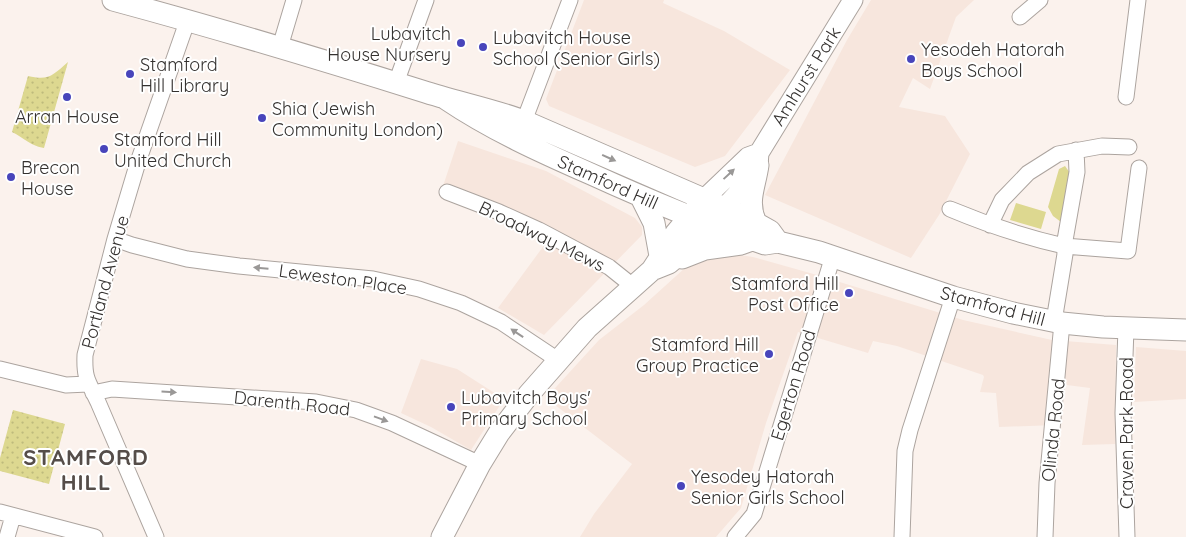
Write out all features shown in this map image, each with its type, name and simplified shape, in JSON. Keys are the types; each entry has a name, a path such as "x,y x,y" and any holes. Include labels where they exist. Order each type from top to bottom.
{"highway":[{"name":"Stamford Hill","path":"113,0 153,6 187,22 280,47 446,98 468,114 584,147 703,200 717,216 754,232 765,244 778,242 833,256 953,297 995,309 1058,322 1126,328 1186,330"},
{"name":"Stamford Hill","path":"520,130 575,167 689,217 717,216"},
{"path":"575,167 584,147"},
{"path":"660,263 705,249 741,244 754,232 751,207 758,159"},
{"path":"641,196 654,223 660,263"},
{"path":"660,263 676,233 703,200"},
{"path":"442,537 480,464 499,433 558,360 587,328 660,263 701,236 717,216"}],"main road":[{"name":"Amhurst Park","path":"717,216 736,195 853,0"},
{"name":"Amhurst Park","path":"703,200 748,157 758,159"}],"street":[{"path":"280,47 294,0"},
{"path":"396,83 426,0"},
{"path":"520,130 570,0"},
{"path":"1020,17 1040,0"},
{"path":"1126,97 1138,0"},
{"name":"Portland Avenue","path":"156,537 84,371 85,355 115,239 138,162 187,22"},
{"path":"990,225 1002,200 1028,173 1058,154 1102,146 1129,147"},
{"name":"Olinda Road","path":"1045,537 1047,483 1058,322 1065,254 1064,246 1078,172 1076,150"},
{"path":"950,209 1024,237 1064,246 1128,251 1139,168"},
{"name":"Broadway Mews","path":"447,192 539,230 609,267 634,287"},
{"name":"Leweston Place","path":"115,239 187,259 373,280 437,294 501,322 558,360"},
{"name":"Egerton Road","path":"735,537 754,514 833,256"},
{"path":"902,537 907,444 953,297"},
{"name":"Craven Park Road","path":"1126,328 1123,413 1127,537"},
{"name":"Darenth Road","path":"0,369 66,385 90,388 316,402 356,410 392,422 480,464"},
{"path":"7,537 6,514 96,537"}],"shaded area":[{"path":"584,0 664,0 663,3 724,31 790,70 725,156 695,167 549,106 546,99"},
{"path":"871,0 974,0 956,17 930,89 913,78 899,107 945,116 970,154 939,215 911,258 765,195 847,40"},
{"path":"68,62 44,148 35,146 12,132 28,76 41,78 50,76"},
{"path":"458,141 546,171 635,218 642,227 642,235 544,335 498,308 545,244 547,232 507,212 443,186"},
{"path":"1065,166 1070,173 1061,222 1053,216 1048,207 1059,169"},
{"path":"1016,203 1046,212 1041,229 1010,220"},
{"path":"732,254 753,257 817,275 963,320 1052,340 1116,345 1115,444 1082,445 1090,388 1059,384 1055,425 999,427 996,393 980,392 983,375 897,346 873,341 868,353 798,332 766,423 741,508 716,537 580,537 594,514 632,464 546,398 599,340 644,305 686,267 704,257"},
{"path":"1136,347 1186,351 1186,399 1134,402"},
{"name":"Lubavitch Boys' Primary School","path":"421,359 457,369 504,399 471,450 431,427 401,413"},
{"path":"13,410 65,424 49,484 0,471 0,458"}],"place":[{"name":"Lubavitch House Nursery","path":"461,43"},
{"name":"Lubavitch House School (Senior Girls)","path":"483,47"},
{"name":"Yesodeh Hatorah Boys School","path":"911,59"},
{"name":"Stamford Hill Library","path":"130,74"},
{"name":"Arran House","path":"67,97"},
{"name":"Shia (Jewish Community London)","path":"262,118"},
{"name":"Stamford Hill United Church","path":"104,149"},
{"name":"Brecon House","path":"11,177"},
{"name":"Stamford Hill Post Office","path":"849,293"},
{"name":"Stamford Hill Group Practice","path":"769,354"},
{"name":"Lubavitch Boys' Primary School","path":"451,407"},
{"name":"Yesodey Hatorah Senior Girls School","path":"681,486"}],"district":[{"name":"STAMFORD HILL","path":"86,470"}]}
